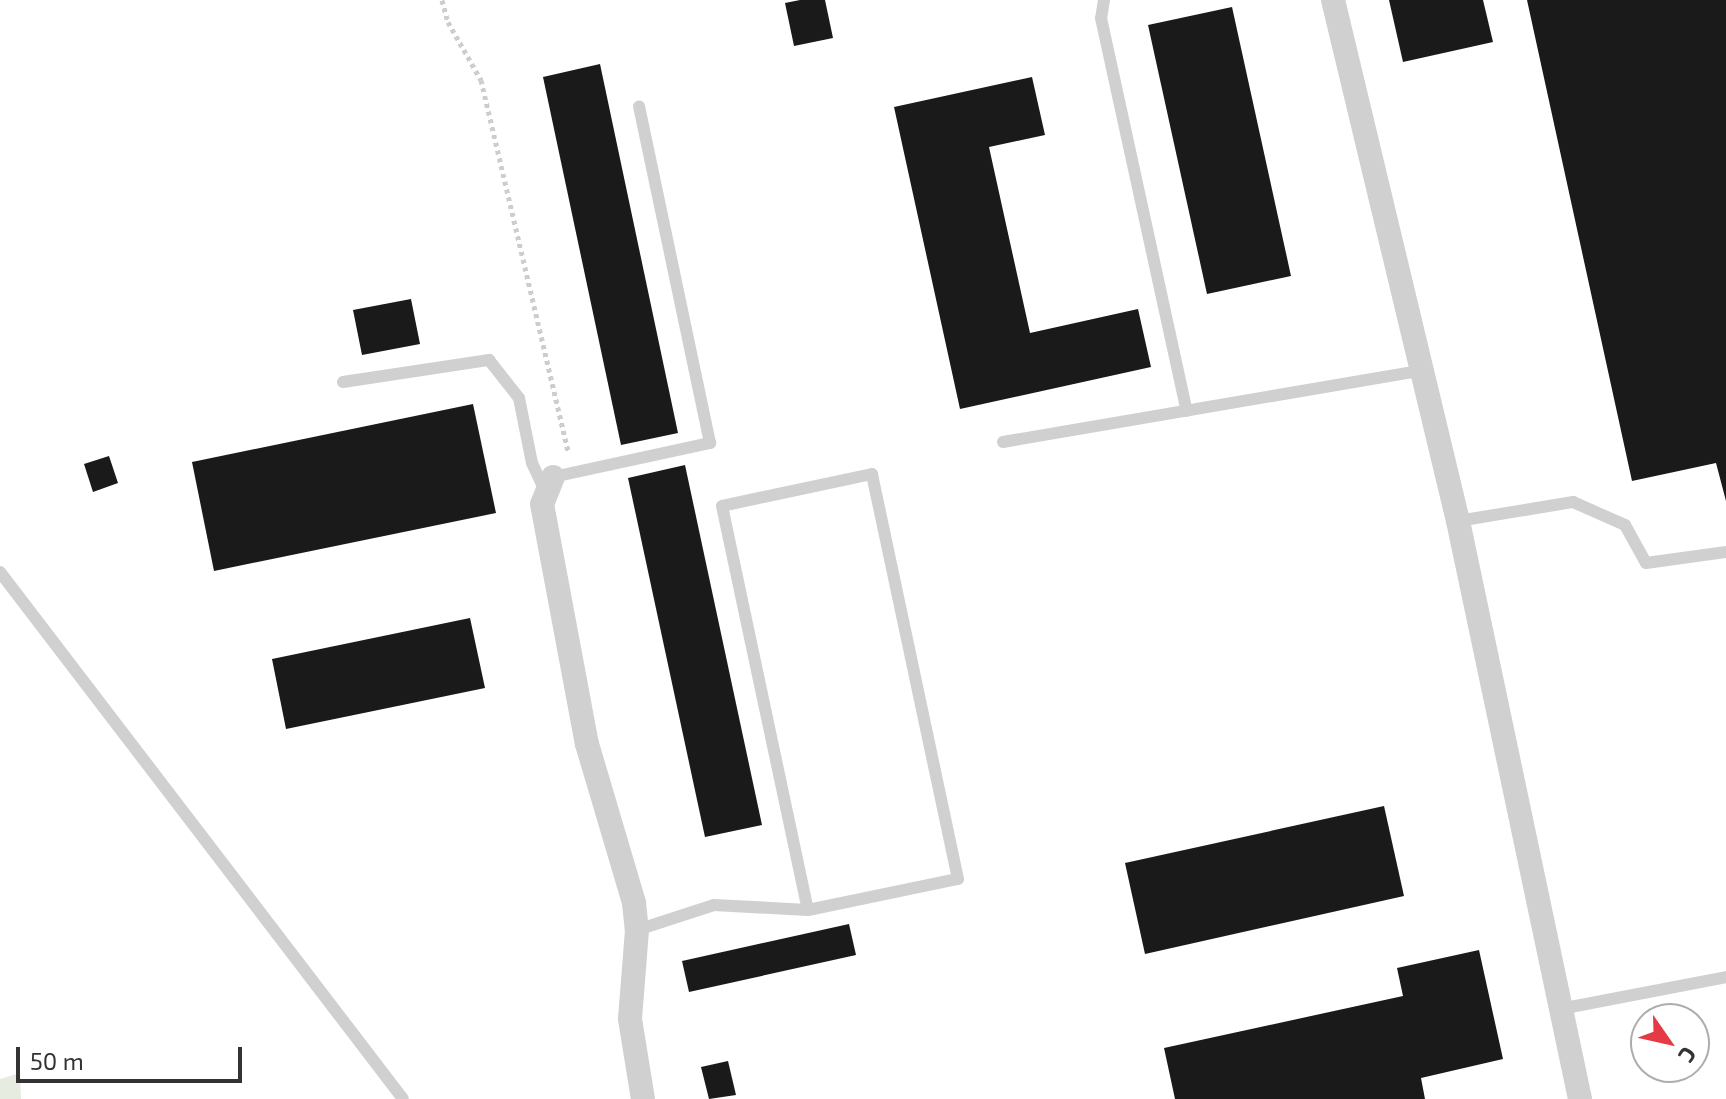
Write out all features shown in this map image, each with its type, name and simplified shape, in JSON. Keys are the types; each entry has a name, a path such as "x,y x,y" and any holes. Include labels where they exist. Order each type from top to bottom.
{"street":[{"path":"1333,0 1418,371 1458,521 1580,1099"},
{"path":"556,479 542,504 587,744 637,930 630,1019 643,1099"}],"lane":[{"path":"1104,0 1101,18 1187,411"},
{"path":"343,382 489,360 519,398 532,463 556,479 710,443 639,106"},
{"path":"1003,442 1418,371"},
{"path":"637,930 714,905 808,910 958,879 872,474 722,506 808,910"},
{"path":"1458,521 1573,502 1625,525 1646,563 1726,552"},
{"path":"0,572 403,1099"},
{"path":"1560,1009 1726,977"}],"path":[{"path":"442,0 448,22 481,80 556,479"}],"shaded area":[{"path":"20,1073 21,1099 0,1099 0,1079"}],"building":[{"path":"825,0 833,38 794,46 785,3"},
{"path":"1389,0 1483,0 1493,42 1403,62"},
{"path":"1527,0 1726,0 1726,501 1716,463 1632,481"},
{"path":"1232,7 1291,276 1207,294 1148,25"},
{"path":"600,64 678,433 621,445 543,77"},
{"path":"1032,77 1045,135 989,147 1030,333 1138,309 1151,367 960,409 894,107"},
{"path":"411,299 420,344 362,355 353,310"},
{"path":"473,404 496,513 214,571 192,462"},
{"path":"109,456 118,483 93,492 84,464"},
{"path":"685,465 762,825 705,837 628,478"},
{"path":"470,618 485,688 286,729 272,659"},
{"path":"1384,806 1404,896 1145,954 1125,863"},
{"path":"849,924 856,955 689,992 682,961"},
{"path":"1479,950 1503,1059 1421,1078 1425,1099 1175,1099 1164,1048 1403,996 1397,968"},
{"path":"728,1061 736,1095 709,1099 701,1067"}]}
